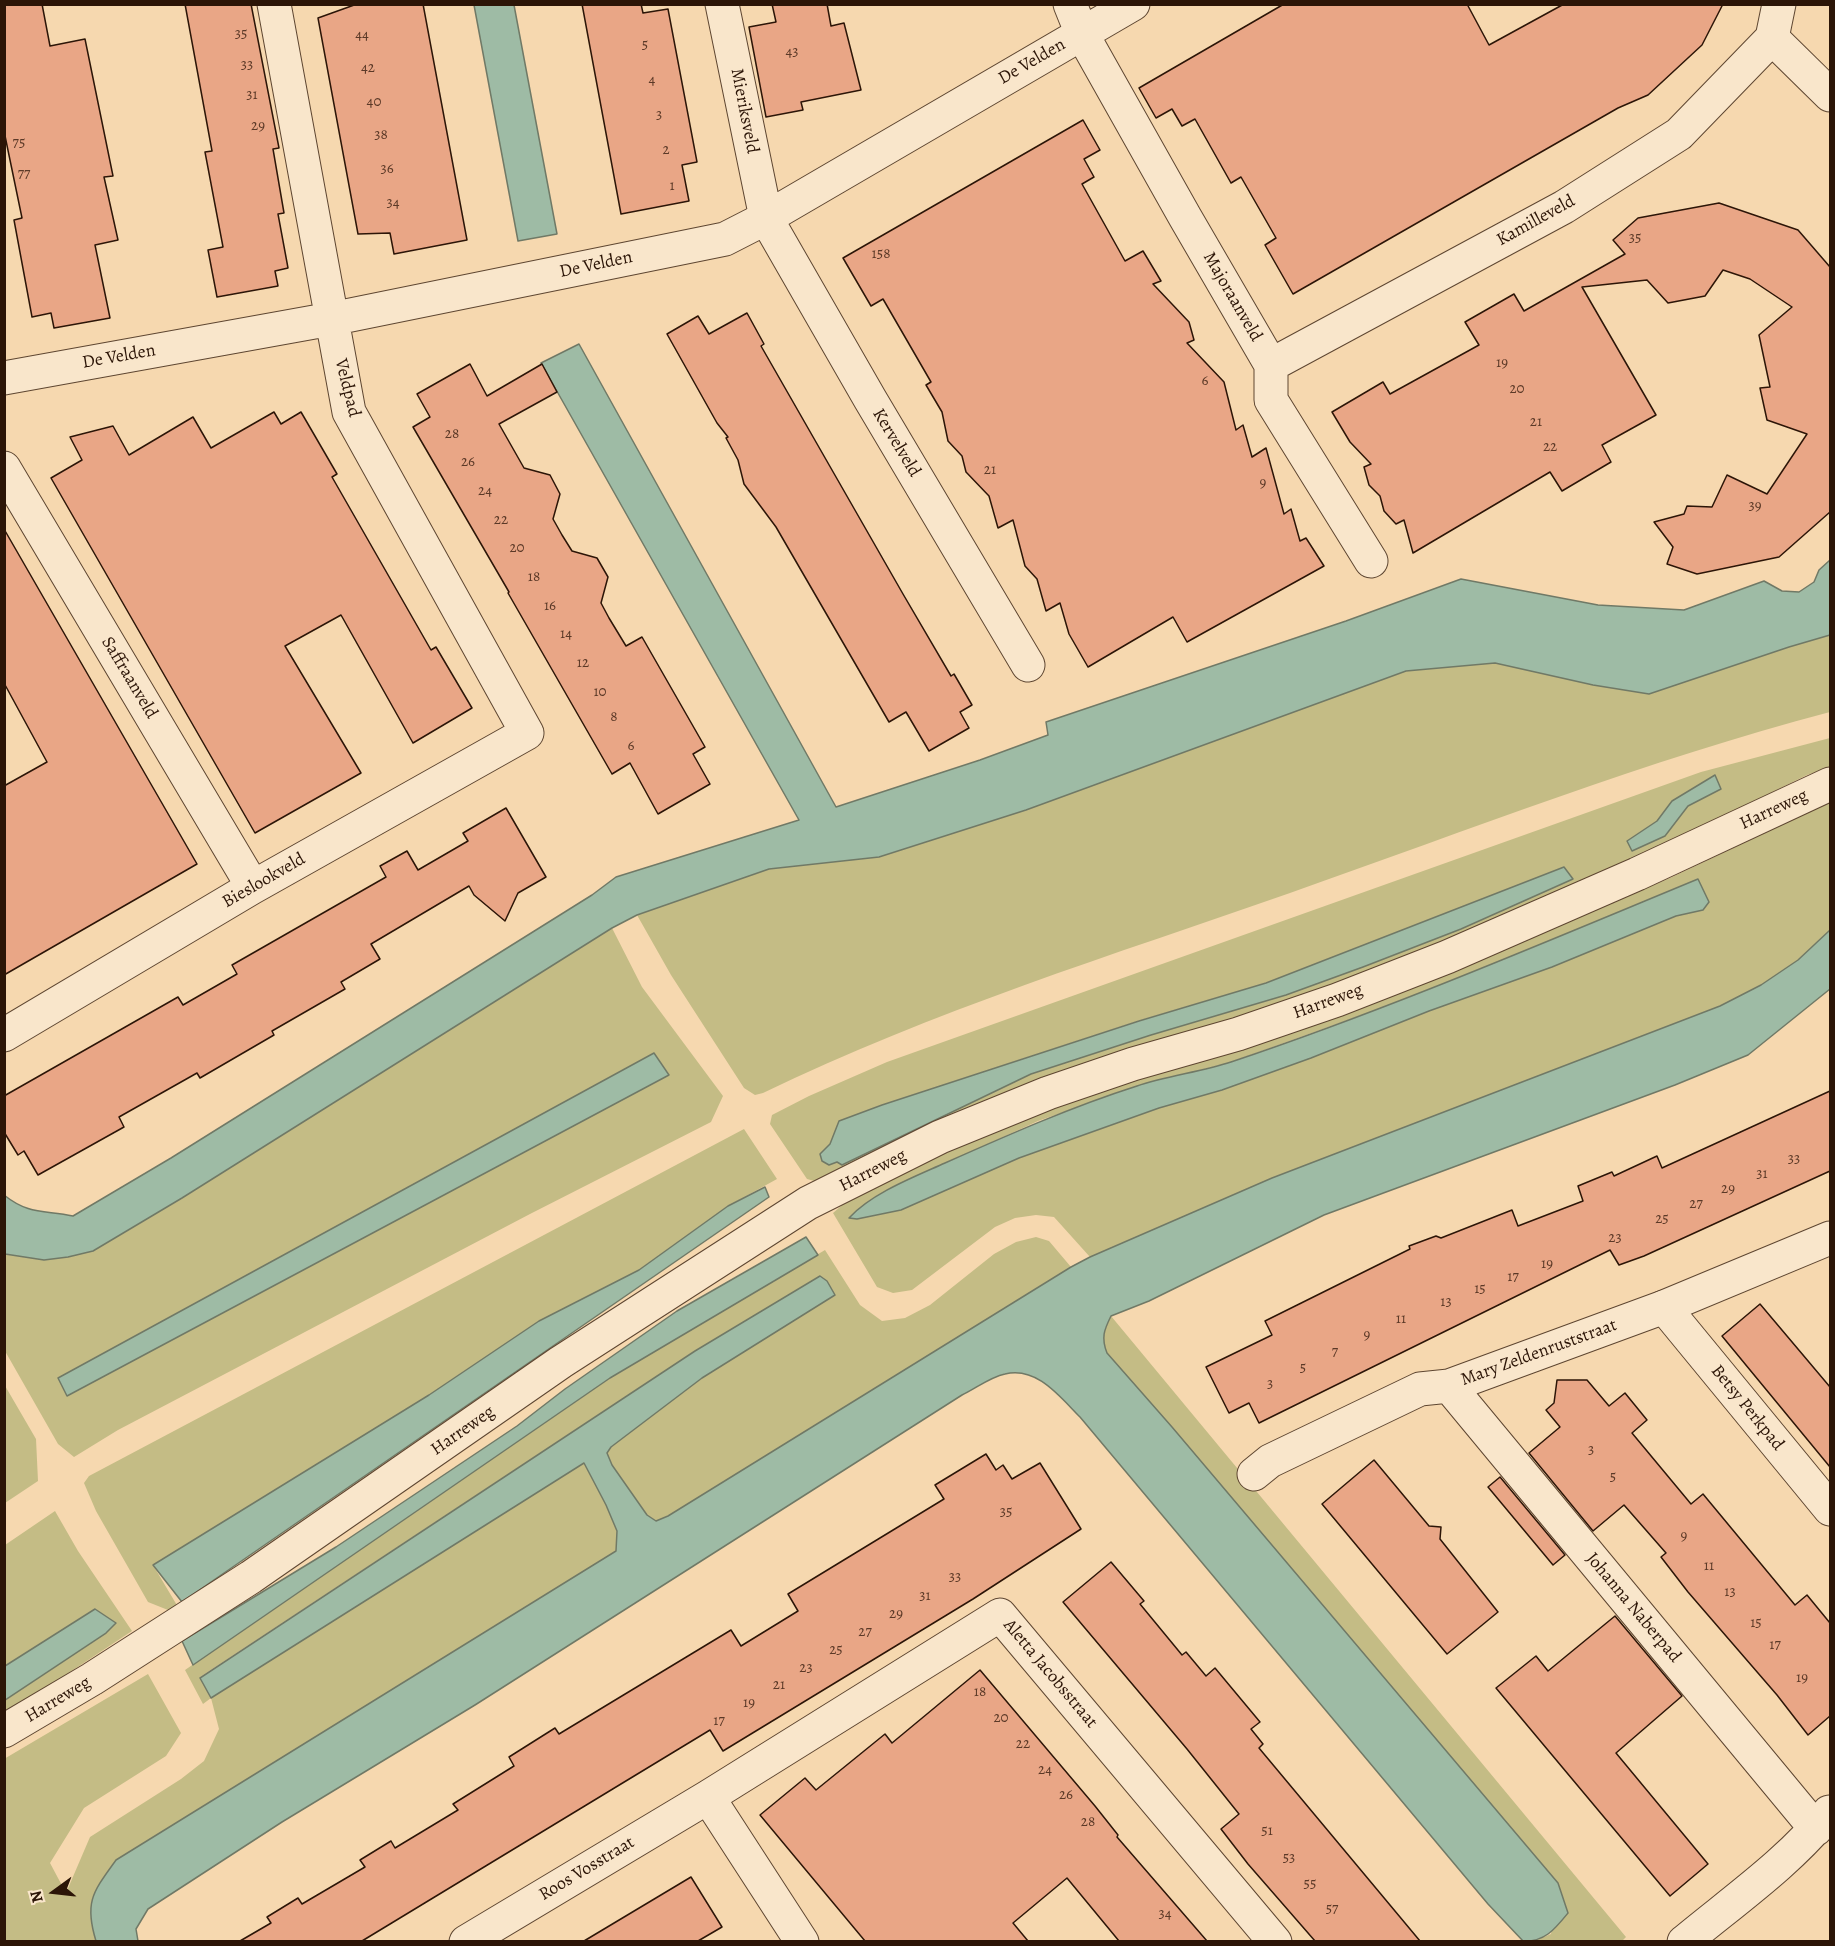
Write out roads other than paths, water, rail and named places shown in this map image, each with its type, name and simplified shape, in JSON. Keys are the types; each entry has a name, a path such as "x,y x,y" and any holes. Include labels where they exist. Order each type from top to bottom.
{"street":[{"name":"Veldpad","path":"274,4 349,412 526,733"},
{"name":"Mieriksveld","path":"722,4 766,218"},
{"name":"De Velden","path":"4,378 331,319 725,239 766,218 1076,19 1133,4"},
{"path":"1779,4 1772,38 1830,95"},
{"name":"Majoraanveld","path":"1076,19 1185,217 1271,365"},
{"name":"Kamilleveld","path":"1271,365 1564,207 1679,134 1772,38"},
{"name":"Kervelveld","path":"766,218 870,399 1028,665"},
{"path":"1271,365 1271,400 1371,561"},
{"name":"Saffraanveld","path":"4,468 253,887"},
{"name":"Bieslookveld","path":"4,1035 253,887 526,733"},
{"name":"Harreweg","path":"4,1731 92,1679 242,1584 561,1362 808,1203 940,1137 1048,1093 1133,1064 1249,1030 1337,1000 1447,957 1637,874 1830,784"},
{"name":"Mary Zeldenruststraat","path":"1254,1474 1270,1461 1420,1389 1449,1386 1664,1306 1830,1238"},
{"name":"Betsy Perkpad","path":"1664,1306 1830,1509"},
{"name":"Johanna Naberpad","path":"1449,1386 1823,1820"},
{"name":"Aletta Jacobsstraat","path":"708,1797 1000,1615 1275,1941"},
{"path":"708,1797 802,1941"},
{"name":"Roos Vosstraat","path":"466,1941 708,1797"},
{"path":"1684,1941 1783,1859 1823,1820"}]}
